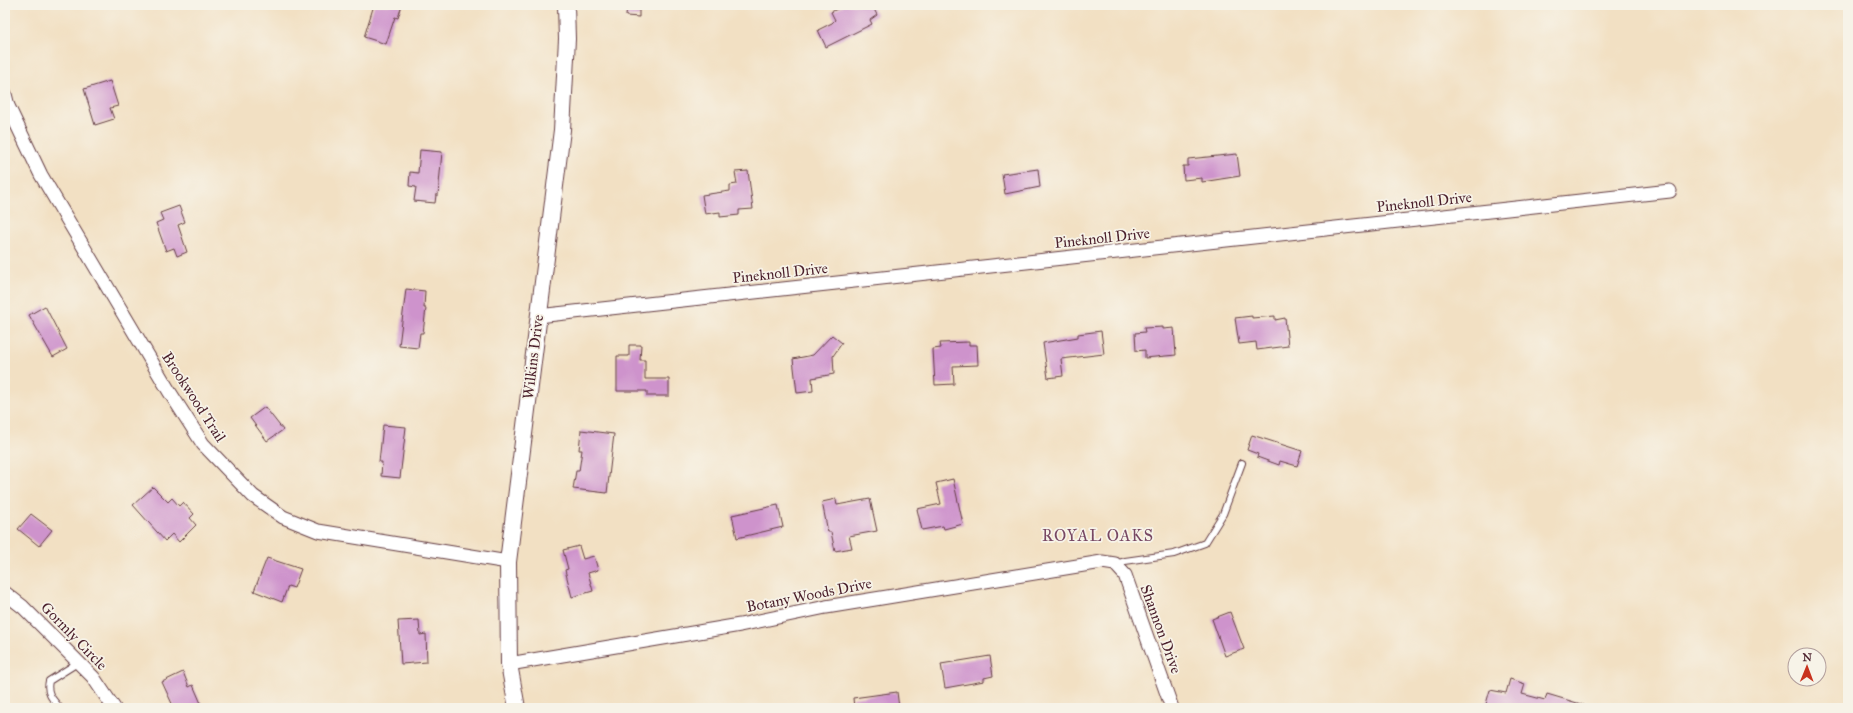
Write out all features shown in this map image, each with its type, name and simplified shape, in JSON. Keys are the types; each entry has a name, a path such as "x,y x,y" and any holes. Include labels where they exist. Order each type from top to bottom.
{"street":[{"name":"Wilkins Drive","path":"517,708 509,664 508,562 562,130 567,39 566,5"},
{"name":"Brookwood Trail","path":"5,94 8,106 41,175 169,391 203,444 253,496 283,517 318,531 508,562"},
{"name":"Pineknoll Drive","path":"538,316 1670,191"},
{"name":"Botany Woods Drive","path":"509,664 740,625 826,607 1102,562 1115,564"},
{"name":"Shannon Drive","path":"1115,564 1125,575 1172,708"},
{"name":"Gormly Circle","path":"5,593 23,607 94,677 114,708"}],"lane":[{"path":"1115,564 1125,560 1174,554 1205,543 1223,514 1242,463"},
{"path":"60,708 50,696 47,689 49,681 79,662"}],"building":[{"path":"374,5 402,5 398,18 395,17 386,44 364,37"},
{"path":"627,5 639,5 639,17 626,16"},
{"path":"845,5 872,5 877,15 870,20 872,24 826,47 818,30 835,20 831,12"},
{"path":"110,81 118,106 110,108 114,119 95,125 84,89"},
{"path":"420,150 442,152 438,195 436,195 435,203 414,201 416,187 409,186 410,172 418,173"},
{"path":"1237,154 1240,176 1202,182 1202,178 1184,180 1183,166 1188,166 1188,159"},
{"path":"1038,169 1040,187 1005,194 1002,174"},
{"path":"748,171 753,209 739,210 739,215 720,217 720,212 705,214 702,195 730,191 730,185 737,184 735,172"},
{"path":"179,206 185,222 178,225 187,252 177,256 174,248 166,251 156,223 163,220 160,213"},
{"path":"406,289 425,291 424,308 426,308 423,333 420,333 418,348 399,346"},
{"path":"45,306 67,349 53,357 29,315"},
{"path":"1252,316 1252,318 1275,316 1275,320 1285,318 1288,346 1257,350 1256,342 1239,344 1235,318"},
{"path":"1163,327 1163,329 1174,328 1176,355 1145,358 1145,350 1136,351 1135,333 1145,332 1144,328"},
{"path":"1101,331 1104,354 1061,359 1063,376 1048,378 1043,343 1078,337 1078,334"},
{"path":"832,335 842,343 833,356 834,374 812,378 813,391 797,393 793,359 813,355"},
{"path":"969,342 969,345 977,345 978,365 953,366 954,384 935,385 933,349 941,348 940,343"},
{"path":"629,345 641,345 640,360 645,360 645,379 669,379 669,396 647,396 647,391 617,391 617,356 629,356"},
{"path":"265,407 283,430 267,441 250,418"},
{"path":"383,425 406,427 400,478 381,476 382,462 379,462"},
{"path":"581,430 614,434 607,493 573,489 576,471 579,471 582,450 579,450"},
{"path":"1252,435 1302,451 1297,466 1280,461 1279,465 1257,457 1258,454 1247,450"},
{"path":"953,479 963,524 944,529 943,526 922,530 917,509 941,504 936,483"},
{"path":"153,487 168,502 172,498 179,506 183,502 194,514 190,518 196,525 179,542 172,534 165,541 133,505"},
{"path":"836,499 837,505 870,499 877,531 849,536 852,548 835,551 831,532 828,532 822,502"},
{"path":"778,505 783,527 737,538 732,515"},
{"path":"31,514 52,530 39,546 18,529"},
{"path":"579,546 583,559 594,556 598,570 588,573 593,591 572,597 565,570 568,569 563,550"},
{"path":"267,558 301,569 294,588 288,586 282,602 254,591"},
{"path":"1230,612 1244,649 1225,656 1212,619"},
{"path":"419,620 420,635 426,634 427,662 401,664 398,621"},
{"path":"990,656 993,676 984,678 984,681 945,688 941,664"},
{"path":"183,672 189,687 193,685 203,708 174,708 162,682"},
{"path":"1510,679 1525,684 1522,694 1545,700 1547,694 1584,705 1583,708 1500,708 1486,704 1490,690 1506,693"},
{"path":"897,692 899,708 854,708 853,698"}],"waterway":[{"path":"1848,375 1848,381"}],"district":[{"name":"ROYAL OAKS","path":"1098,535"}]}
